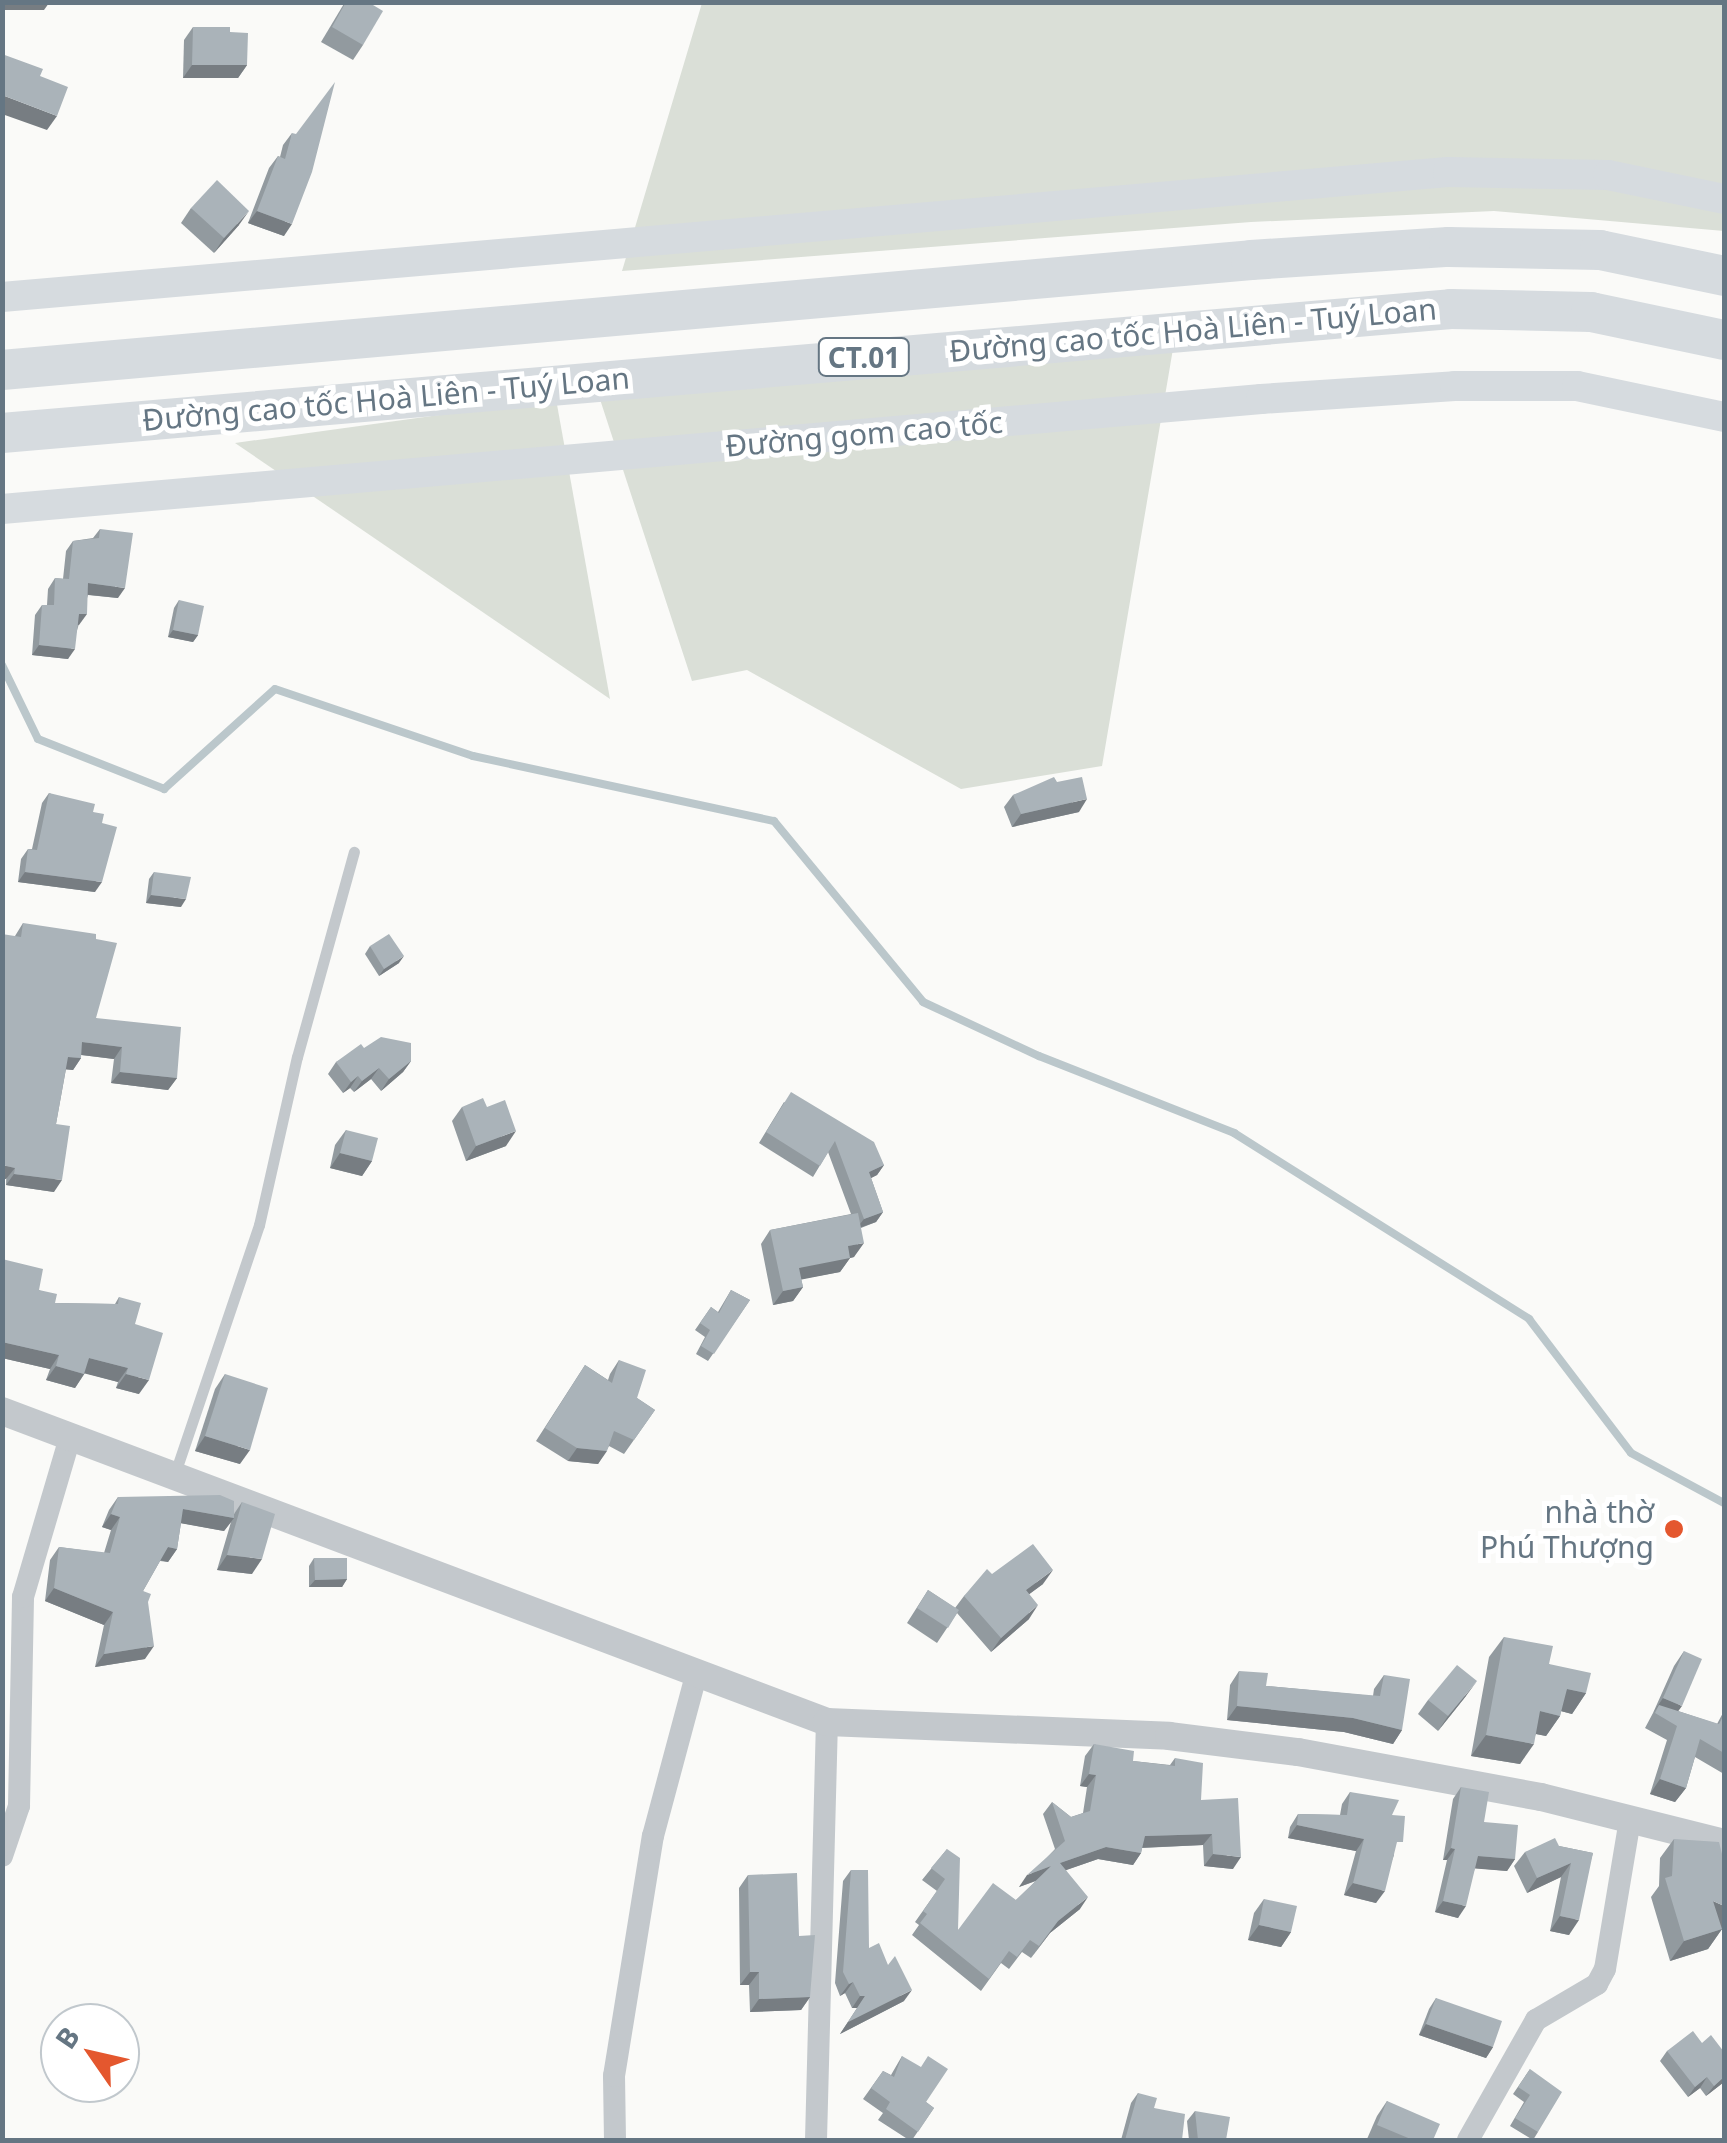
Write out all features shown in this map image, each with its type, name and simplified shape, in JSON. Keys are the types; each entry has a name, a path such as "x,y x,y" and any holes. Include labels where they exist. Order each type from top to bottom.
{"highway":[{"name":"Đường cao tốc Hoà Liên - Tuý Loan","path":"2,370 1250,260 1450,247 1600,250 1724,276"},
{"name":"Đường cao tốc Hoà Liên - Tuý Loan","path":"2,433 1451,310 1591,312 1724,340"}],"main road":[{"path":"2,297 1448,172 1608,175 1724,200"},
{"name":"Đường gom cao tốc","path":"16,508 1261,399 1455,386 1577,386 1724,416"}],"street":[{"path":"2,1411 827,1722 1206,1741 1298,1752 1630,1818 1724,1843"},
{"path":"2,1856 19,1806 23,1597 70,1438"},
{"path":"615,2140 614,2076 653,1836 697,1672"},
{"path":"816,2140 827,1722"},
{"path":"1468,2140 1536,2020 1597,1984 1605,1969 1630,1818"}],"lane":[{"path":"174,1476 259,1225 297,1057 354,852"}],"shaded area":[{"path":"702,3 1724,3 1724,231 1494,211 1251,222 622,271"},
{"path":"1174,343 1102,766 961,789 747,670 692,681 595,384"},
{"path":"556,399 610,699 235,443"}],"building":[{"path":"346,2 368,2 383,11 363,45 332,27"},
{"path":"193,27 230,27 230,32 248,33 247,65 192,65"},
{"path":"2,54 43,69 40,76 68,87 57,116 2,95"},
{"path":"335,82 312,172 292,224 257,211 278,156 285,159 292,133 296,134"},
{"path":"217,180 249,211 224,238 191,208"},
{"path":"100,529 133,533 125,588 88,583 87,614 79,614 75,649 39,645 42,605 54,605 55,578 69,579 73,541 99,538"},
{"path":"179,600 204,606 198,635 173,630"},
{"path":"1054,777 1057,782 1082,777 1087,799 1021,814 1013,795"},
{"path":"49,793 95,804 93,812 104,814 102,823 117,827 102,882 25,872 28,849 37,850"},
{"path":"154,872 191,877 186,899 151,895"},
{"path":"23,923 96,934 96,939 117,943 96,1018 181,1027 177,1078 120,1072 122,1047 82,1042 81,1058 68,1057 56,1124 70,1126 62,1180 14,1174 15,1168 2,1165 2,934 21,937"},
{"path":"389,934 404,956 384,969 370,946"},
{"path":"381,1037 411,1043 411,1061 389,1079 379,1068 362,1081 358,1076 351,1082 336,1062 361,1044 364,1048"},
{"path":"791,1092 874,1142 884,1165 869,1172 883,1212 864,1219 835,1141 820,1166 766,1132"},
{"path":"483,1098 487,1107 505,1100 516,1131 476,1146 462,1107"},
{"path":"346,1130 378,1138 372,1161 340,1153"},
{"path":"858,1213 864,1243 848,1246 850,1258 799,1268 803,1287 783,1291 770,1230"},
{"path":"2,1259 43,1269 39,1290 57,1294 55,1303 118,1304 119,1297 141,1303 135,1324 163,1333 149,1380 126,1374 128,1368 89,1358 84,1374 56,1366 59,1355 2,1342"},
{"path":"731,1290 750,1300 714,1354 701,1346 710,1330 700,1323 711,1307 719,1313"},
{"path":"619,1360 646,1370 637,1398 655,1410 634,1440 614,1431 607,1451 577,1448 545,1428 585,1365 612,1383"},
{"path":"225,1374 268,1388 250,1450 205,1436"},
{"path":"220,1495 234,1501 234,1518 183,1509 177,1549 168,1547 143,1591 151,1594 148,1602 154,1646 104,1654 113,1612 54,1588 59,1547 110,1553 120,1517 111,1514 118,1497"},
{"path":"242,1502 275,1514 262,1559 227,1555"},
{"path":"1033,1544 1053,1570 1026,1590 1038,1605 1001,1638 964,1596 987,1569 992,1574"},
{"path":"314,1558 347,1558 347,1579 315,1580"},
{"path":"928,1590 959,1610 948,1628 917,1608"},
{"path":"1504,1637 1553,1646 1549,1664 1591,1673 1586,1693 1567,1689 1560,1716 1540,1711 1534,1744 1486,1735"},
{"path":"1684,1651 1702,1659 1682,1706 1663,1698"},
{"path":"1457,1665 1477,1681 1448,1716 1428,1700"},
{"path":"1239,1671 1268,1673 1266,1686 1380,1696 1384,1675 1410,1679 1402,1730 1353,1718 1237,1706"},
{"path":"1659,1705 1719,1724 1724,1714 1724,1753 1700,1739 1686,1788 1660,1779 1677,1726 1655,1713"},
{"path":"1094,1744 1134,1751 1133,1761 1175,1766 1175,1758 1203,1763 1201,1800 1238,1798 1241,1857 1213,1854 1212,1834 1145,1836 1141,1853 1106,1847 1060,1863 1088,1897 1058,1921 1039,1946 1030,1940 1017,1957 1009,1951 989,1979 920,1923 927,1914 923,1911 945,1879 931,1868 947,1849 960,1858 958,1930 993,1883 1016,1900 1051,1866 1027,1875 1065,1841 1052,1802 1071,1817 1090,1811 1096,1775 1089,1774"},
{"path":"1461,1787 1489,1792 1484,1822 1518,1825 1515,1859 1478,1856 1466,1906 1443,1901 1455,1849 1451,1848"},
{"path":"1350,1792 1399,1800 1392,1815 1405,1816 1403,1842 1397,1842 1385,1891 1353,1883 1364,1839 1297,1825 1298,1814 1347,1815"},
{"path":"1555,1838 1559,1846 1593,1853 1579,1920 1560,1916 1571,1863 1537,1878 1525,1852"},
{"path":"1674,1839 1719,1842 1724,1862 1724,1906 1713,1901 1722,1929 1684,1941 1665,1878 1672,1876"},
{"path":"851,1870 868,1870 869,1948 879,1943 888,1965 895,1956 912,1990 848,2022 865,1996 860,1996 853,1982 849,1984 843,1972"},
{"path":"797,1873 799,1936 815,1935 810,1997 759,1999 759,1972 750,1972 748,1875"},
{"path":"1264,1899 1297,1906 1291,1932 1259,1925"},
{"path":"1436,1998 1502,2021 1493,2047 1426,2024"},
{"path":"1693,2031 1702,2043 1711,2035 1724,2052 1724,2077 1714,2086 1707,2077 1695,2087 1667,2051"},
{"path":"902,2056 921,2067 928,2056 948,2069 926,2102 934,2108 918,2132 886,2109 890,2102 871,2088 883,2071 894,2077"},
{"path":"1530,2069 1562,2092 1538,2132 1515,2118 1530,2095 1518,2087"},
{"path":"1138,2093 1157,2098 1154,2108 1185,2114 1182,2140 1125,2140"},
{"path":"1387,2101 1440,2124 1433,2140 1413,2140 1377,2125"},
{"path":"1195,2111 1230,2117 1226,2140 1198,2140"}],"waterway":[{"path":"2,665 38,739 164,789 275,689 473,756 774,821 923,1002 1039,1056 1234,1133 1529,1319 1631,1453 1724,1503"}],"place":[{"name":"nhà thờ Phú Thượng","path":"1674,1529"}]}
